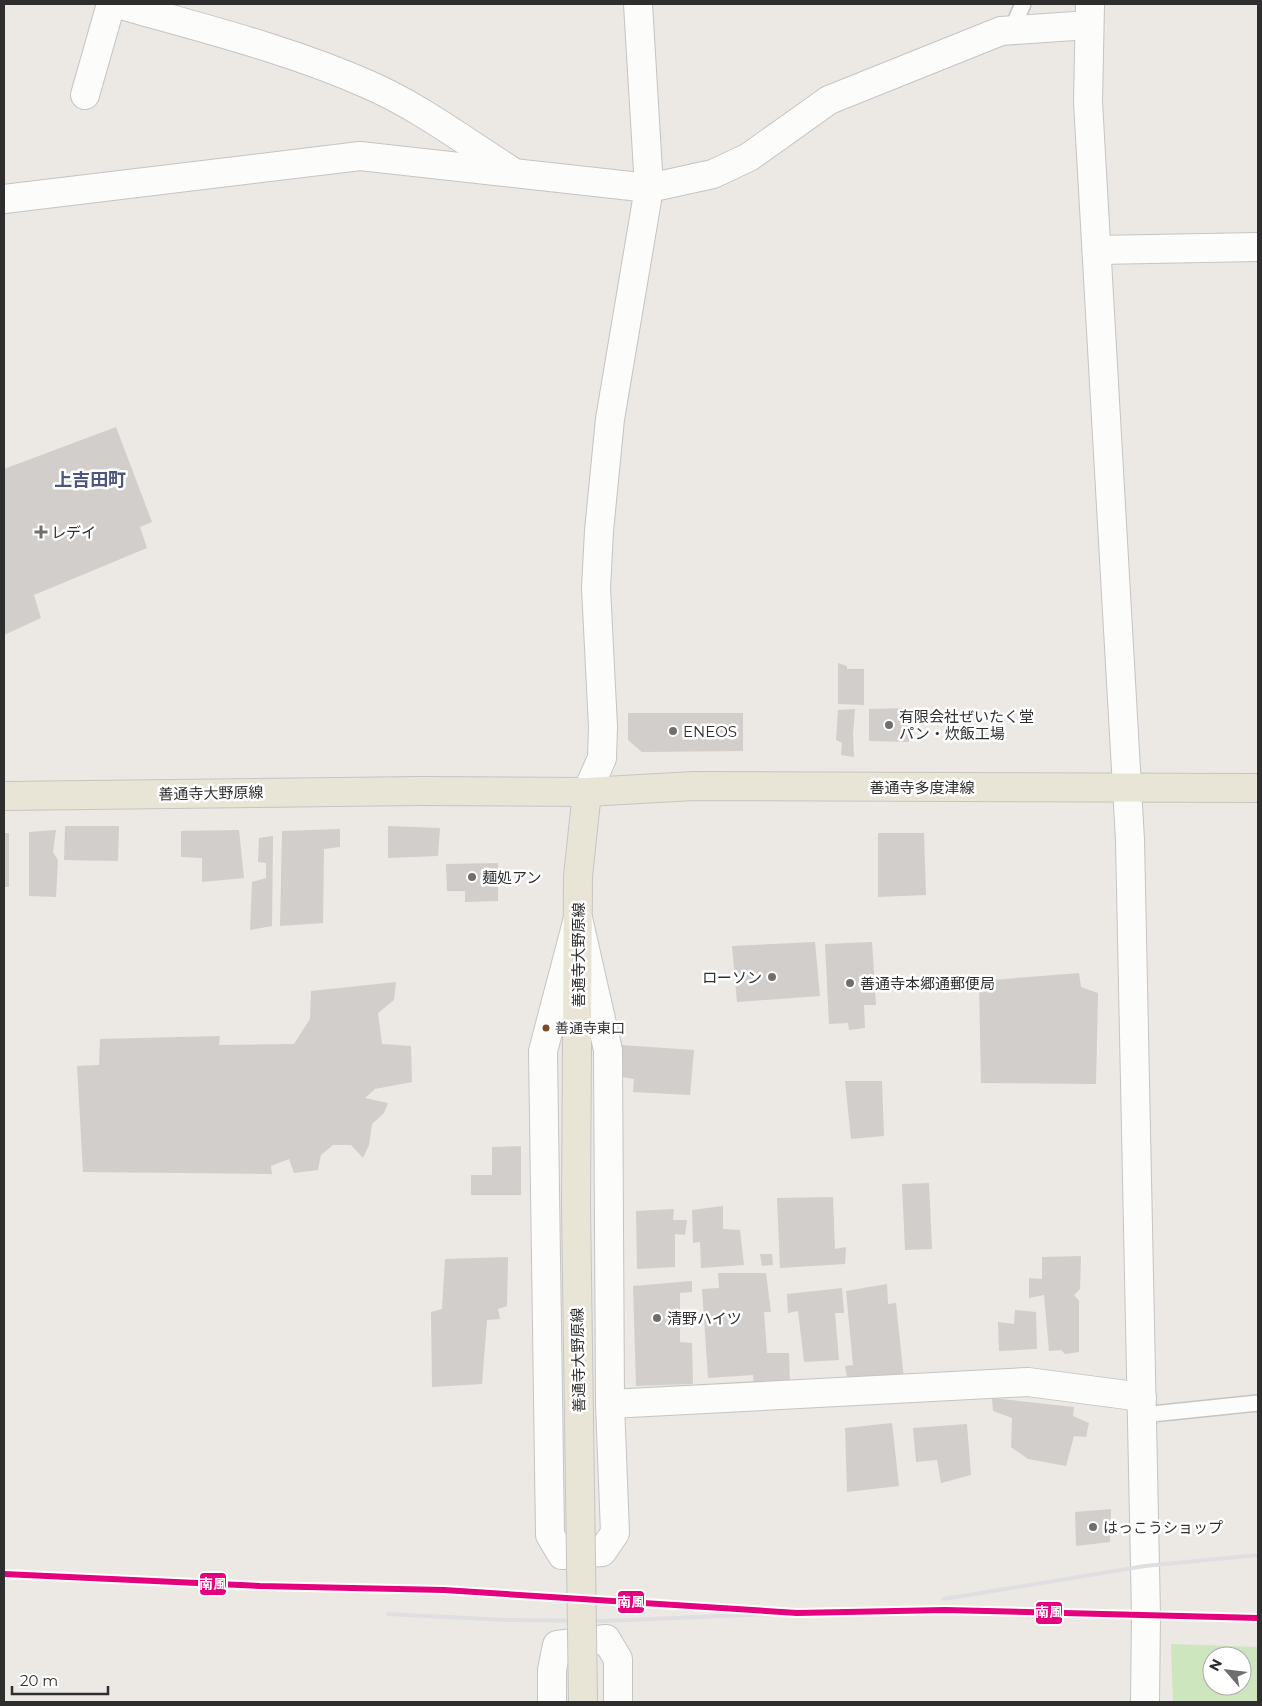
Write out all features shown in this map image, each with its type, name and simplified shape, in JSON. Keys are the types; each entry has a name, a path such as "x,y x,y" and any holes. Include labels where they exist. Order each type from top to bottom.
{"main road":[{"name":"善通寺多度津線","path":"587,792 694,786 1258,788"},
{"name":"善通寺大野原線","path":"4,796 420,791 587,792 578,876 576,1205 583,1702"}],"street":[{"path":"85,95 111,4"},
{"path":"118,4 294,56 368,84 418,111 515,173"},
{"path":"587,792 602,758 603,727 596,588 599,531 609,428 649,188 638,4"},
{"path":"4,199 360,156 649,188 713,174 749,157 829,100 1001,31 1010,31 1090,14 1088,102 1128,787 1142,1406 1145,1702"},
{"path":"1097,250 1258,247"},
{"path":"578,918 608,1050 610,1404 615,1534 602,1552 562,1555 550,1536 543,1051 578,918"},
{"path":"610,1404 1028,1382 1142,1406"},
{"path":"552,1702 552,1670 557,1645 606,1639 618,1659 618,1702"}],"lane":[{"path":"1010,31 1023,4"},
{"path":"1142,1406 1258,1403"}],"green space":[{"path":"1171,1644 1228,1646 1202,1646 1202,1696 1252,1696 1252,1647 1257,1647 1257,1702 1173,1702"}],"building":[{"path":"116,427 152,522 140,527 147,548 34,595 41,618 4,635 4,469"},
{"path":"838,663 847,666 847,669 864,669 864,705 838,704"},
{"name":"有限会社ぜいたく堂 パン・炊飯工場","path":"909,708 909,742 869,741 869,709"},
{"path":"855,709 854,757 841,755 842,743 836,740 838,710"},
{"path":"628,713 743,713 743,751 642,752 628,740"},
{"path":"65,826 119,826 118,861 64,860"},
{"path":"388,826 440,828 438,856 388,858"},
{"path":"340,829 340,847 324,849 323,923 280,926 282,831"},
{"path":"56,830 53,852 58,860 56,897 29,896 29,832"},
{"path":"239,830 244,878 202,882 202,858 181,857 181,831"},
{"path":"4,833 9,833 9,887 4,887"},
{"path":"878,833 924,833 926,895 878,897"},
{"path":"273,836 272,926 250,930 252,882 266,878 266,863 258,862 259,838"},
{"name":"麺処アン","path":"498,863 498,901 465,902 465,891 447,891 446,864"},
{"path":"815,942 820,996 737,1002 732,946"},
{"path":"872,942 876,1005 864,1005 865,1028 849,1030 848,1023 829,1024 825,944"},
{"path":"1079,973 1081,987 1098,993 1096,1084 981,1083 979,981"},
{"path":"396,982 394,1000 378,1013 382,1044 411,1046 412,1082 375,1089 365,1098 388,1103 384,1113 372,1124 369,1145 363,1158 351,1145 333,1145 321,1155 318,1170 294,1173 289,1159 271,1166 272,1174 83,1172 77,1066 99,1065 100,1039 220,1036 219,1045 294,1044 310,1019 311,991"},
{"path":"621,1045 694,1050 690,1095 633,1092 634,1079 621,1077"},
{"path":"845,1081 882,1081 884,1136 851,1139"},
{"path":"521,1146 521,1195 471,1195 471,1175 492,1175 492,1147"},
{"path":"929,1183 932,1249 905,1250 902,1184"},
{"path":"833,1197 835,1249 846,1247 845,1264 780,1268 777,1198"},
{"path":"723,1206 723,1229 740,1230 744,1265 701,1268 700,1242 693,1243 692,1210"},
{"path":"674,1209 673,1220 687,1220 685,1235 675,1234 675,1267 637,1269 636,1211"},
{"path":"760,1254 772,1254 773,1265 762,1266"},
{"path":"1081,1256 1080,1289 1074,1295 1079,1301 1079,1352 1065,1354 1061,1350 1049,1351 1044,1295 1029,1298 1029,1278 1042,1279 1042,1257"},
{"path":"508,1257 507,1306 498,1309 500,1319 487,1320 482,1384 432,1387 431,1312 442,1309 445,1259"},
{"path":"718,1273 766,1273 771,1312 764,1312 767,1353 789,1353 790,1383 754,1387 753,1375 708,1378 702,1289 719,1288"},
{"name":"清野ハイツ","path":"692,1281 692,1292 680,1293 680,1342 692,1343 693,1384 636,1386 633,1286"},
{"path":"887,1284 888,1304 896,1303 904,1380 848,1383 845,1366 853,1365 846,1291"},
{"path":"842,1288 844,1313 835,1313 839,1360 804,1362 798,1311 788,1313 787,1294"},
{"path":"1015,1310 1036,1312 1037,1349 999,1351 998,1322 1014,1324"},
{"path":"992,1398 1074,1407 1073,1416 1089,1423 1086,1437 1074,1436 1066,1466 1028,1459 1011,1447 1012,1418 993,1411"},
{"path":"892,1423 899,1486 847,1492 845,1428"},
{"path":"967,1424 971,1475 941,1483 937,1460 916,1462 913,1428"},
{"name":"はっこうショップ","path":"1111,1509 1110,1542 1076,1546 1075,1512"}],"railway":[{"path":"944,1599 1145,1566 1258,1555"},
{"path":"388,1614 506,1620 603,1621 797,1613"}],"transit line":[{"name":"南風","path":"4,1574 260,1586 444,1590 797,1613 945,1610 1258,1618"}],"place":[{"name":"レデイ","path":"41,532"},
{"name":"有限会社ぜいたく堂 パン・炊飯工場","path":"889,725"},
{"name":"ENEOS","path":"673,731"},
{"name":"麺処アン","path":"472,877"},
{"name":"ローソン","path":"772,977"},
{"name":"善通寺本郷通郵便局","path":"850,983"},
{"name":"善通寺東口","path":"546,1028"},
{"name":"清野ハイツ","path":"657,1318"},
{"name":"はっこうショップ","path":"1093,1527"}],"district":[{"name":"上吉田町","path":"90,480"}]}
